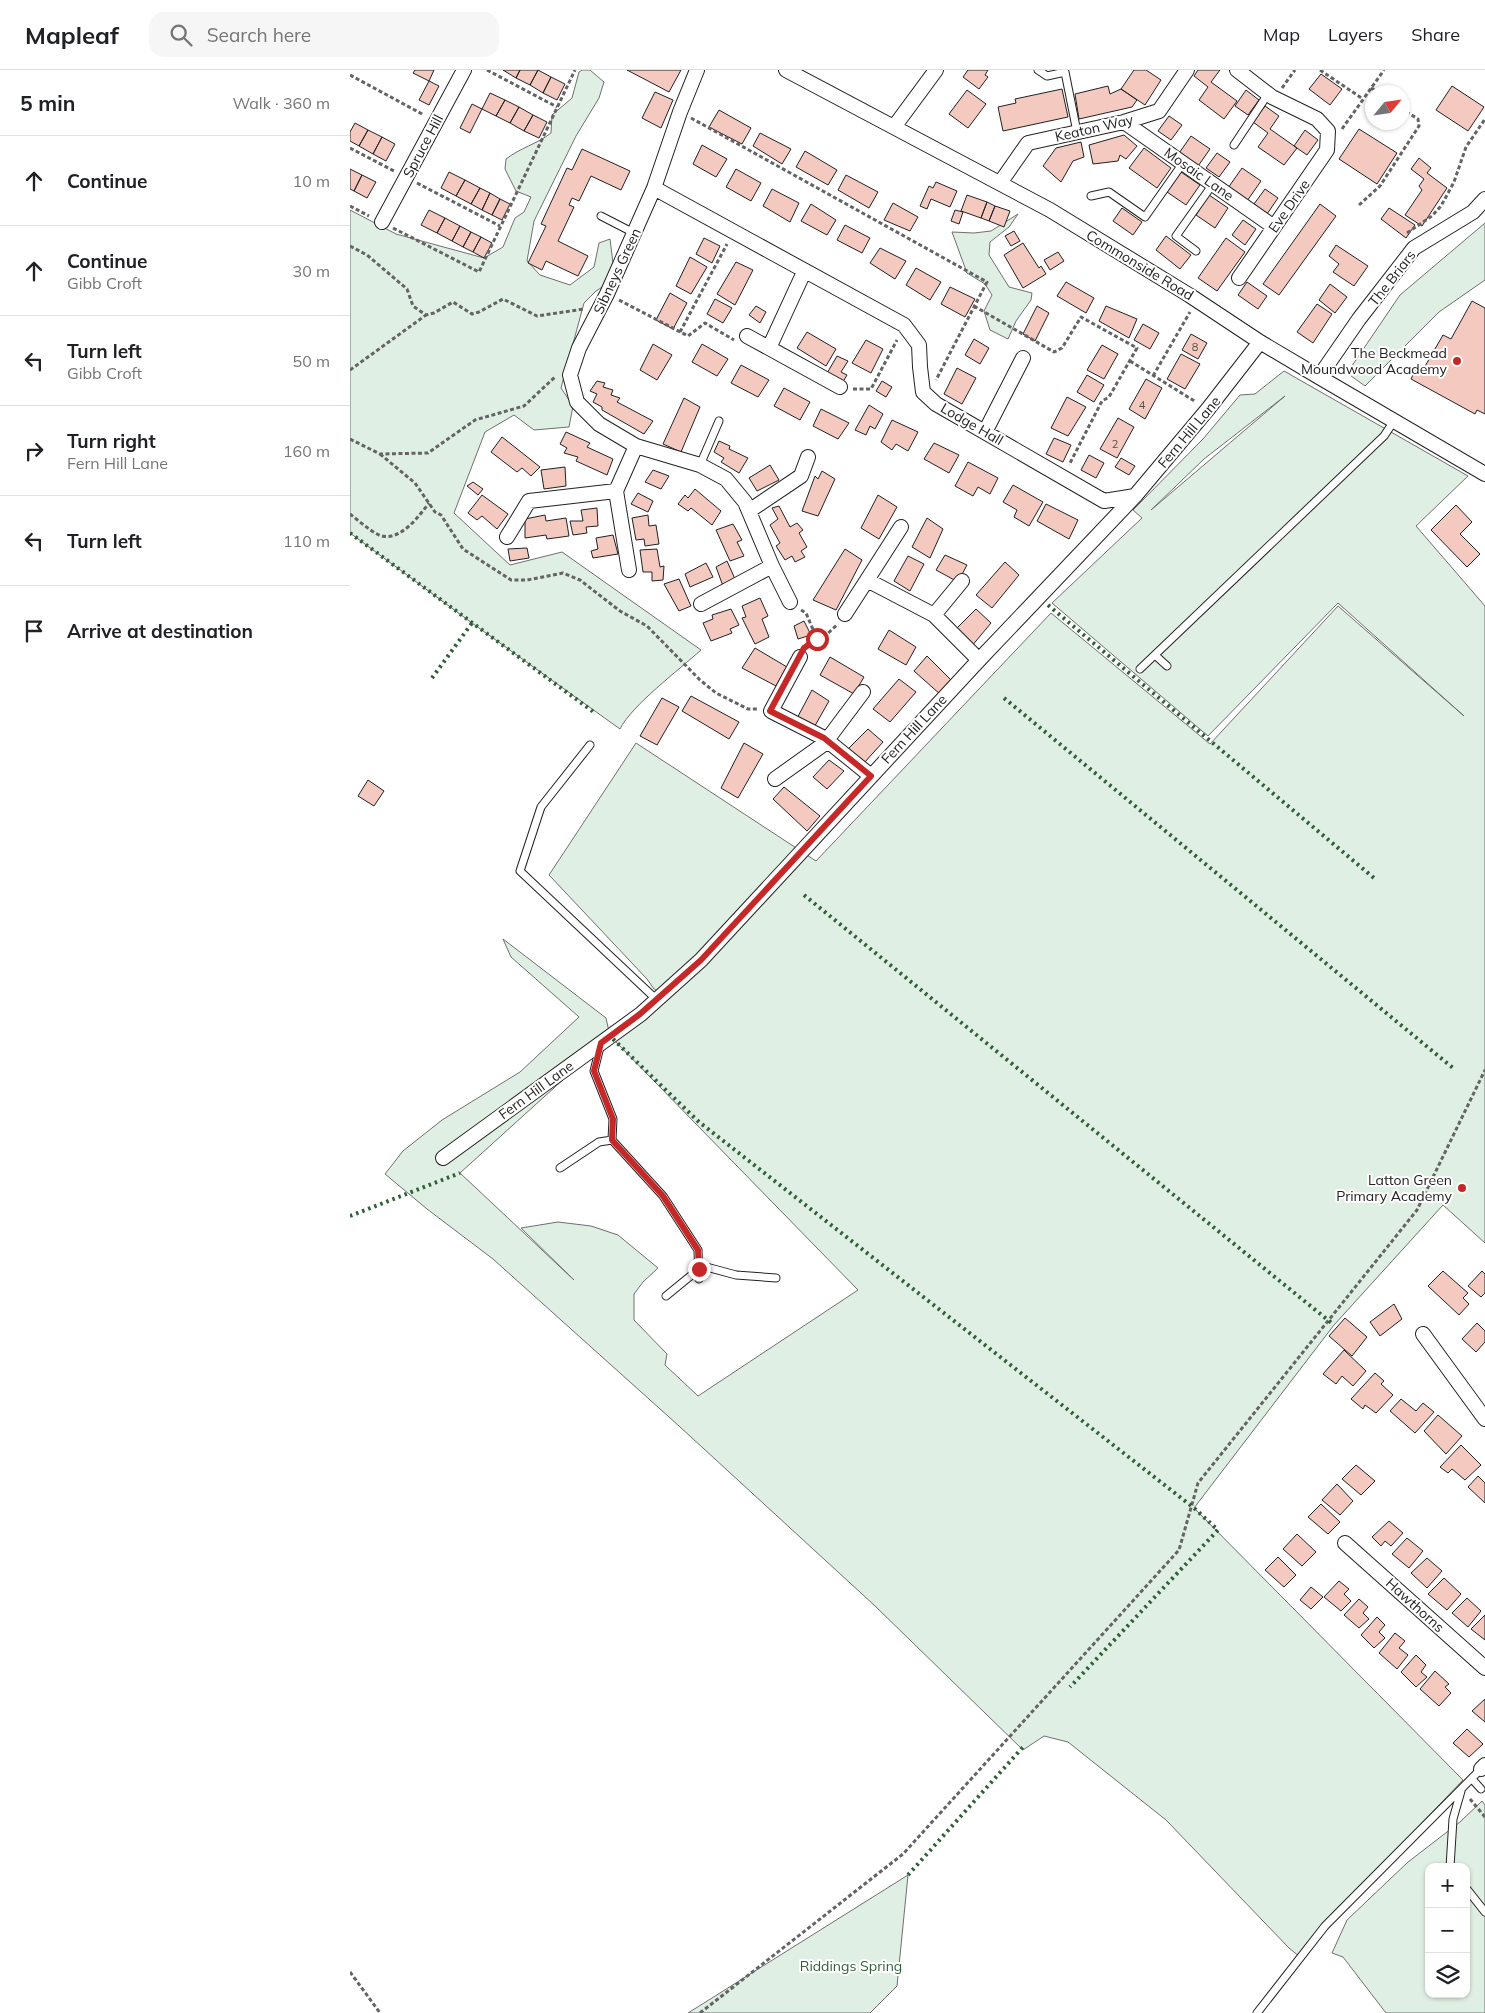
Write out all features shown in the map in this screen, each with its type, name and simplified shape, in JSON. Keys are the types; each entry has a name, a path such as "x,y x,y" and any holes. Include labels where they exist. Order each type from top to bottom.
{"street":[{"name":"Spruce Hill","path":"382,222 464,70"},
{"name":"Sibneys Green","path":"697,70 680,112 654,188 607,294 579,348 570,376 577,402 599,424 636,446 700,465 726,479 745,502 772,566 790,602"},
{"name":"Commonside Road","path":"786,70 1058,215 1197,300 1260,342 1485,474"},
{"path":"894,127 936,70"},
{"name":"Keaton Way","path":"1000,184 1028,143 1124,122 1159,111 1187,70"},
{"path":"1237,70 1272,96 1317,119 1328,131 1327,150"},
{"name":"Mosaic Lane","path":"1124,122 1274,227"},
{"name":"Eve Drive","path":"1239,278 1327,150"},
{"name":"Lodge Hall","path":"654,188 904,326 919,345 923,392 936,404 1104,501 1135,496"},
{"name":"The Briars","path":"1318,377 1359,319 1414,248 1473,212 1485,199"},
{"path":"768,348 804,272"},
{"path":"747,336 840,387"},
{"name":"Fern Hill Lane","path":"443,1158 601,1043 657,1000 701,960 979,660 1135,496 1208,409 1260,342"},
{"path":"985,432 1023,358"},
{"path":"629,570 616,491 636,446"},
{"path":"749,510 801,476 808,457"},
{"path":"507,537 529,501 616,491"},
{"path":"842,618 901,527"},
{"path":"701,604 772,566"},
{"path":"866,580 934,615 979,660"},
{"path":"934,615 962,581"},
{"path":"800,657 770,711 827,740 871,776"},
{"path":"775,779 827,740 863,692"},
{"path":"1423,1334 1485,1419"},
{"name":"Hawthorns","path":"1345,1543 1485,1668"}],"lane":[{"path":"1038,70 1047,76 1065,72 1077,132"},
{"path":"1234,145 1272,96"},
{"path":"1091,196 1109,192 1145,217 1183,163"},
{"path":"1196,250 1176,236 1213,184"},
{"path":"601,216 634,233"},
{"path":"700,465 719,421"},
{"path":"1140,669 1384,436 1394,421"},
{"path":"1155,655 1167,666"},
{"path":"590,745 541,807 520,871 657,1000"},
{"path":"601,1043 594,1071 613,1119 612,1140 663,1196 698,1250 699,1279"},
{"path":"560,1168 599,1142 612,1140"},
{"path":"699,1267 736,1275 776,1278"},
{"path":"666,1296 699,1267"},
{"path":"1257,2013 1325,1926 1480,1771"},
{"path":"1480,1771 1481,1789"},
{"path":"1450,1863 1453,1819 1462,1789"},
{"path":"1470,1893 1485,1912"}],"path":[{"path":"487,70 557,107"},
{"path":"350,206 479,272 575,70"},
{"path":"1272,96 1295,70"},
{"path":"1320,70 1363,100"},
{"path":"1373,85 1384,70"},
{"path":"350,75 436,122"},
{"path":"1327,150 1365,97"},
{"path":"680,112 987,282 927,396"},
{"path":"1359,204 1380,186 1419,126 1418,119 1410,114"},
{"path":"1405,235 1432,216 1441,206 1454,182 1466,147 1485,119"},
{"path":"350,148 500,226"},
{"path":"680,332 733,232"},
{"path":"350,246 367,256 407,289 413,306 426,315"},
{"path":"607,294 688,336 705,323 734,340 747,336"},
{"path":"350,370 426,315 434,313 453,302 472,314 503,300 537,316 600,307"},
{"path":"1153,376 1197,300"},
{"path":"974,306 1054,352 1062,348 1081,317 1137,348 1109,397 1102,401 1063,477"},
{"path":"840,387 871,389 904,326"},
{"path":"1130,361 1208,409"},
{"path":"380,454 428,453 475,420 524,406 554,376 573,367"},
{"path":"350,439 380,454 414,483 435,512 441,515 463,549 511,580 527,580 563,573 580,580 620,611 647,626 700,680 716,693 748,709 770,711"},
{"path":"350,514 380,535 392,535 413,524 429,503"},
{"path":"790,602 806,613 817,639"},
{"path":"800,657 804,648 828,634 842,618"},
{"path":"700,2013 903,1854 1179,1550 1198,1483 1417,1210 1485,1070"},
{"path":"1462,1789 1485,1817"},
{"path":"350,1972 380,2013"}],"green space":[{"path":"590,70 604,82 599,98 576,136 534,221 527,261 540,275 570,285 594,267 599,243 610,239 614,271 607,284 596,291 584,303 561,388 573,406 569,427 534,430 514,415 485,432 454,513 510,565 562,552 701,650 645,699 620,729 350,533 350,210 396,234 484,258 503,247 515,218 524,212 531,197 516,191 505,169 506,159 551,133 552,115 572,98 579,72"},
{"path":"1018,214 1009,227 990,242 989,255 1009,287 1032,293 1031,300 1016,321 1008,339 990,330 984,311 992,295 985,284 967,273 952,232 974,233 991,231"},
{"path":"1485,223 1485,280 1439,312 1365,386 1347,373 1400,295"},
{"path":"1284,371 1468,476 1416,526 1485,606 1485,1243 1443,1205 1334,1325 1194,1508 1463,1780 1315,1935 1300,1957 1289,1948 1166,1820 1068,1742 1044,1736 1023,1750 874,1605 679,1426 493,1259 427,1209 385,1174 403,1151 442,1120 520,1072 579,1017 511,957 503,939 606,1018 610,1036 663,994 654,989 647,979 549,875 636,743 816,861 1051,613 1210,744 1338,606 1464,716 1338,603 1208,736 1052,603 1142,518 1133,510 1203,439 1240,395 1255,394","holes":["1285,396 1151,510 1204,459","608,1039 614,1040 858,1290 698,1396 665,1365 667,1354 634,1320 634,1294 643,1282 658,1268 618,1235 591,1226 558,1222 521,1228 574,1280 460,1173"]},
{"path":"1482,1801 1485,1805 1485,2013 1386,2013 1343,1957 1332,1953 1347,1920 1408,1862 1460,1822"},
{"name":"Riddings Spring","path":"908,1875 897,1986 870,2013 688,2013"}],"building":[{"path":"415,70 434,70 429,81 413,73"},
{"path":"503,70 520,70 516,78"},
{"path":"520,70 538,70 530,85 516,78"},
{"path":"538,70 551,77 543,93 530,85"},
{"path":"627,70 681,70 669,92"},
{"path":"968,70 988,70 985,75 988,77 979,89 963,77"},
{"path":"1134,70 1146,70 1161,80 1145,105 1121,89"},
{"path":"1198,70 1220,70 1211,82 1237,101 1224,119 1199,100 1208,87 1194,76"},
{"path":"1321,74 1342,89 1330,105 1309,89"},
{"path":"551,77 565,84 557,100 543,93"},
{"path":"429,81 439,86 429,105 419,100"},
{"path":"1108,86 1110,94 1121,89 1137,100 1132,107 1079,119 1075,94"},
{"path":"1452,86 1484,107 1468,131 1436,110"},
{"path":"1062,89 1068,117 1003,131 998,107 1016,103 1015,99"},
{"path":"967,90 986,104 968,128 949,114"},
{"path":"1246,90 1259,100 1248,115 1235,106"},
{"path":"655,92 673,100 661,128 642,118"},
{"path":"490,93 505,100 496,116 482,109"},
{"path":"505,100 519,107 510,123 496,116"},
{"path":"472,104 482,109 470,133 460,128"},
{"path":"1265,106 1279,116 1270,129 1297,148 1284,165 1258,147 1268,133 1253,122"},
{"path":"519,107 533,115 524,131 510,123"},
{"path":"719,110 751,128 742,144 709,127"},
{"path":"533,115 547,122 539,138 524,131"},
{"path":"1169,116 1182,125 1171,140 1158,131"},
{"path":"355,123 368,130 359,146 350,141 350,132"},
{"path":"1359,129 1397,153 1377,184 1339,159"},
{"path":"368,130 382,137 373,154 359,146"},
{"path":"1305,130 1318,140 1307,155 1294,146"},
{"path":"760,133 791,149 782,164 753,146"},
{"path":"1124,135 1137,146 1126,159 1120,155 1118,161 1093,164 1089,145"},
{"path":"1191,136 1210,149 1196,169 1177,156"},
{"path":"382,137 395,144 386,161 373,154"},
{"path":"1081,142 1084,157 1073,161 1061,182 1043,166 1056,148"},
{"path":"702,145 727,159 716,177 693,164"},
{"path":"1144,148 1171,168 1157,188 1129,168"},
{"path":"582,149 630,171 621,190 591,176 579,201 572,198 569,205 574,207 558,241 588,256 578,276 546,261 542,270 528,263 546,226 541,224 567,168 572,170"},
{"path":"805,151 837,170 828,185 796,167"},
{"path":"1217,153 1230,162 1219,177 1206,168"},
{"path":"1419,158 1431,168 1427,173 1447,188 1422,226 1405,215 1422,190 1419,186 1424,179 1411,169"},
{"path":"1242,168 1261,181 1247,201 1228,188"},
{"path":"350,169 362,175 354,191 350,189"},
{"path":"736,169 761,183 751,201 726,187"},
{"path":"449,172 465,180 456,196 441,188"},
{"path":"1181,172 1200,185 1186,205 1167,192"},
{"path":"362,175 376,182 367,198 354,191"},
{"path":"846,175 878,192 869,208 838,190"},
{"path":"465,180 480,188 471,204 456,196"},
{"path":"936,182 957,191 950,207 931,199 927,209 920,206 929,186 933,188"},
{"path":"480,188 490,193 482,210 471,204"},
{"path":"772,189 799,203 790,222 763,206"},
{"path":"1265,189 1278,198 1267,214 1254,204"},
{"path":"490,193 500,199 492,215 482,210"},
{"path":"967,195 987,202 981,218 961,211"},
{"path":"1209,195 1228,208 1215,228 1196,215"},
{"path":"500,199 510,204 502,220 492,215"},
{"path":"987,202 995,206 989,221 981,218"},
{"path":"893,203 918,217 910,231 884,220"},
{"path":"811,204 836,220 827,235 801,221"},
{"path":"1320,204 1336,216 1279,295 1263,284"},
{"path":"995,206 1010,211 1004,227 989,221"},
{"path":"1122,208 1142,222 1133,235 1113,221"},
{"path":"1389,208 1415,225 1406,238 1381,219"},
{"path":"429,210 445,218 437,233 421,225"},
{"path":"955,210 963,212 959,224 951,221"},
{"path":"445,218 460,226 452,241 437,233"},
{"path":"1243,220 1256,229 1245,245 1232,235"},
{"path":"845,225 870,238 862,253 837,240"},
{"path":"460,226 471,232 463,247 452,241"},
{"path":"1014,231 1020,241 1011,246 1005,236"},
{"path":"471,232 481,237 473,252 463,247"},
{"path":"1166,236 1191,255 1180,269 1156,250"},
{"path":"481,237 492,243 484,258 473,252"},
{"path":"704,238 720,246 712,263 696,254"},
{"path":"1226,238 1245,252 1217,291 1198,278"},
{"path":"1023,243 1039,268 1041,266 1046,274 1023,288 1004,255"},
{"path":"1336,245 1368,266 1354,286 1333,272 1339,264 1329,256"},
{"path":"880,248 906,261 895,279 870,263"},
{"path":"1058,252 1064,261 1050,270 1044,260"},
{"path":"690,257 707,267 691,294 676,286"},
{"path":"736,262 753,270 735,305 717,294"},
{"path":"916,268 941,282 930,300 906,285"},
{"path":"1066,282 1094,298 1086,313 1057,296"},
{"path":"1247,282 1267,296 1258,309 1238,295"},
{"path":"1330,284 1347,297 1335,313 1319,300"},
{"path":"950,287 975,299 965,317 941,304"},
{"path":"670,293 687,303 673,329 656,320"},
{"path":"715,299 732,308 723,323 707,314"},
{"name":"The Beckmead Moundwood Academy","path":"1472,301 1485,308 1485,414 1477,410 1475,414 1411,379 1418,365 1424,368 1443,335 1451,339"},
{"path":"1317,304 1332,314 1313,343 1297,332"},
{"path":"756,306 766,312 760,323 749,315"},
{"path":"1037,306 1049,313 1035,341 1023,334"},
{"path":"1106,306 1137,319 1129,338 1099,321"},
{"path":"1143,324 1159,333 1150,349 1134,340"},
{"path":"807,332 836,349 826,366 797,348"},
{"path":"1191,334 1207,343 1198,359 1182,350"},
{"path":"974,339 989,348 980,364 965,355"},
{"path":"866,340 883,349 871,373 852,363"},
{"path":"653,344 672,355 657,380 640,370"},
{"path":"702,344 728,359 717,376 692,362"},
{"path":"1102,345 1118,354 1104,379 1087,370"},
{"path":"1181,354 1200,364 1185,389 1167,379"},
{"path":"837,356 848,361 841,372 847,375 841,385 826,375"},
{"path":"741,365 769,380 758,397 731,383"},
{"path":"957,368 976,378 962,404 944,394"},
{"path":"1087,375 1104,385 1094,402 1077,392"},
{"path":"1146,379 1162,388 1145,419 1129,409"},
{"path":"597,381 605,383 603,387 613,390 611,395 620,398 617,402 653,421 644,434 602,410 602,407 593,402 597,394 590,391"},
{"path":"882,381 892,387 886,397 876,391"},
{"path":"784,388 810,402 800,420 774,406"},
{"path":"1067,397 1086,407 1068,436 1051,428"},
{"path":"684,398 700,407 681,452 663,444"},
{"path":"869,405 883,414 875,429 870,426 866,435 855,430"},
{"path":"821,409 849,423 838,439 813,426"},
{"path":"1118,418 1134,427 1117,458 1100,449"},
{"path":"892,420 918,432 908,451 896,444 892,450 881,442"},
{"path":"566,432 590,443 587,447 613,459 607,475 576,461 578,457 564,453 567,448 560,444"},
{"path":"502,437 540,467 531,476 522,468 517,472 491,452"},
{"path":"1054,438 1071,445 1063,462 1046,454"},
{"path":"719,441 730,446 729,449 748,458 739,473 721,462 724,458 714,452"},
{"path":"934,443 959,455 949,473 924,459"},
{"path":"1089,455 1104,463 1096,478 1081,470"},
{"path":"1121,458 1135,466 1129,475 1115,467"},
{"path":"968,462 998,478 990,494 978,487 973,496 955,486"},
{"path":"770,465 779,480 757,491 749,478"},
{"path":"565,467 566,486 544,489 541,470"},
{"path":"653,470 669,476 661,489 645,482"},
{"path":"822,471 835,479 818,516 802,511 815,476 818,479"},
{"path":"473,482 483,489 478,495 467,486"},
{"path":"1013,485 1043,502 1029,526 1014,517 1017,510 1003,502"},
{"path":"695,489 721,511 712,525 691,508 688,511 678,504 685,495 688,498"},
{"path":"638,493 653,501 648,512 631,504"},
{"path":"482,495 508,514 497,529 482,516 477,520 468,513"},
{"path":"878,495 897,507 879,539 861,528"},
{"path":"1046,504 1078,520 1069,539 1037,521"},
{"path":"1456,505 1472,522 1460,534 1480,554 1467,567 1431,530"},
{"path":"779,506 790,527 797,523 803,530 799,533 807,547 801,551 805,557 795,562 792,556 785,560 776,546 780,543 770,525 778,519 772,508"},
{"path":"597,508 598,526 586,527 587,533 573,535 570,521 583,521 581,510"},
{"path":"545,515 546,521 566,518 569,536 547,539 546,535 525,538 525,519"},
{"path":"648,515 649,526 656,525 659,544 645,546 644,539 636,540 632,518"},
{"path":"927,518 943,529 930,558 912,547"},
{"path":"733,524 742,540 737,542 744,556 730,561 716,530"},
{"path":"613,535 618,554 593,558 591,551 598,549 596,538"},
{"path":"527,548 529,558 510,561 508,549"},
{"path":"657,549 660,567 664,566 663,580 652,581 652,572 643,572 640,550"},
{"path":"845,549 862,560 836,610 813,600"},
{"path":"945,555 967,565 958,582 936,570"},
{"path":"908,556 924,564 910,591 894,581"},
{"path":"727,561 735,579 723,586 716,567"},
{"path":"1005,562 1019,575 992,608 976,595"},
{"path":"706,563 713,577 690,587 685,574"},
{"path":"679,579 691,606 679,611 664,584"},
{"path":"760,598 768,616 762,619 769,637 755,644 742,618 746,617 742,606"},
{"path":"731,609 739,625 730,629 732,633 711,641 703,623 713,619 712,615"},
{"path":"976,609 991,623 971,647 954,631"},
{"path":"804,621 811,635 798,639 794,626"},
{"path":"889,630 916,647 906,665 878,649"},
{"path":"755,648 787,667 776,686 742,668"},
{"path":"927,656 953,682 941,695 914,671"},
{"path":"830,657 864,677 854,694 820,675"},
{"path":"899,679 916,692 890,722 873,709"},
{"path":"812,690 829,701 812,731 795,722"},
{"path":"691,696 739,722 729,739 682,711"},
{"path":"662,698 679,707 657,745 640,736"},
{"path":"868,729 883,742 864,763 848,749"},
{"path":"744,743 763,754 738,798 721,788"},
{"path":"829,760 844,771 827,789 813,777"},
{"path":"368,780 384,791 374,806 358,796"},
{"path":"784,787 820,816 807,831 773,799"},
{"path":"1443,1271 1468,1293 1463,1298 1469,1304 1459,1315 1428,1286"},
{"path":"1482,1271 1485,1274 1485,1293 1481,1297 1468,1286"},
{"path":"1394,1304 1402,1319 1380,1336 1370,1322"},
{"path":"1345,1318 1367,1337 1352,1356 1329,1336"},
{"path":"1477,1323 1485,1331 1485,1342 1476,1352 1462,1339"},
{"path":"1344,1350 1366,1371 1353,1386 1342,1376 1336,1384 1323,1374"},
{"path":"1375,1373 1384,1381 1381,1384 1393,1395 1376,1413 1365,1405 1363,1409 1351,1399"},
{"path":"1401,1399 1416,1411 1423,1403 1434,1412 1415,1433 1390,1411"},
{"path":"1438,1415 1462,1436 1446,1454 1424,1431"},
{"path":"1461,1445 1481,1465 1465,1480 1452,1469 1448,1473 1440,1467"},
{"path":"1356,1465 1375,1481 1361,1495 1342,1479"},
{"path":"1478,1476 1485,1483 1485,1503 1468,1487"},
{"path":"1337,1484 1353,1501 1340,1515 1322,1500"},
{"path":"1321,1504 1340,1522 1328,1534 1308,1517"},
{"path":"1389,1521 1403,1533 1391,1546 1385,1541 1381,1546 1372,1537"},
{"path":"1297,1534 1316,1552 1302,1566 1283,1549"},
{"path":"1407,1538 1423,1551 1409,1568 1392,1554"},
{"path":"1278,1557 1296,1575 1284,1587 1265,1570"},
{"path":"1427,1558 1442,1571 1427,1588 1411,1573"},
{"path":"1444,1578 1461,1594 1447,1610 1428,1594"},
{"path":"1339,1581 1349,1589 1344,1594 1351,1601 1341,1611 1324,1597"},
{"path":"1311,1587 1323,1597 1311,1609 1300,1600"},
{"path":"1467,1598 1481,1611 1468,1627 1452,1613"},
{"path":"1359,1599 1368,1607 1363,1613 1369,1619 1359,1628 1344,1615"},
{"path":"1485,1615 1485,1640 1471,1629"},
{"path":"1377,1617 1385,1625 1379,1632 1385,1638 1374,1648 1361,1635"},
{"path":"1395,1633 1405,1641 1399,1648 1408,1655 1397,1669 1379,1653"},
{"path":"1416,1655 1426,1665 1421,1672 1427,1677 1416,1687 1401,1672"},
{"path":"1435,1671 1449,1684 1445,1687 1451,1693 1439,1706 1420,1689"},
{"path":"1485,1699 1485,1722 1472,1711"},
{"path":"1467,1729 1483,1744 1469,1757 1453,1743"}],"hedge":[{"path":"350,533 595,713"},
{"path":"1048,605 1374,878"},
{"path":"432,678 472,623"},
{"path":"1004,698 1453,1068"},
{"path":"804,895 1334,1325"},
{"path":"613,1039 699,1122 1194,1508 1218,1530 1070,1687"},
{"path":"350,1216 460,1173"},
{"path":"908,1875 1023,1747"}],"place":[{"name":"The Beckmead Moundwood Academy","path":"1457,361"},
{"name":"Latton Green Primary Academy","path":"1462,1188"}],"route":[{"path":"699,1269 698,1250 663,1196 612,1140 613,1119 594,1071 601,1043 640,1014 701,960 871,776 824,738 770,711 804,648 817,639"}]}
